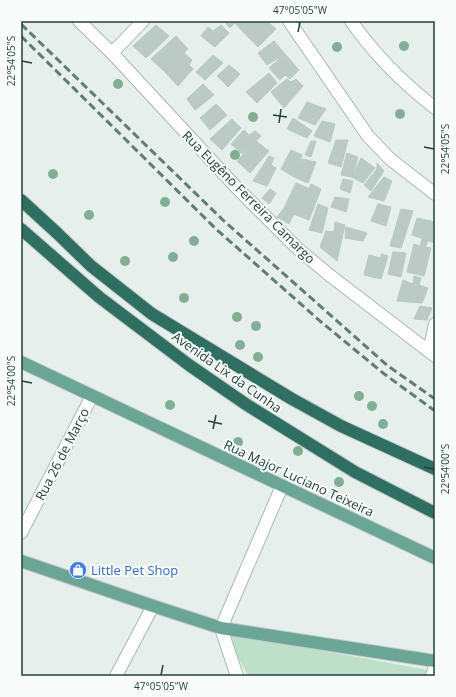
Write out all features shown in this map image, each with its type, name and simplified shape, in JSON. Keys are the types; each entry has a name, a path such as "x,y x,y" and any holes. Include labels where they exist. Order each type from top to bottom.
{"highway":[{"path":"21,193 34,212"},
{"name":"Avenida Lix da Cunha","path":"21,200 91,266 152,314 298,403 342,426 435,469"},
{"name":"Avenida Lix da Cunha","path":"21,229 99,297 189,365 240,400 355,472 435,513"}],"main road":[{"name":"Rua Major Luciano Teixeira","path":"21,362 435,558"},
{"path":"21,561 221,628 435,661"}],"street":[{"name":"Rua Eugêno Ferreira Camargo","path":"79,21 112,53 230,181 297,248 328,274 432,354"},
{"path":"112,53 143,21"},
{"path":"289,21 368,136 390,159 435,194"},
{"path":"351,21 365,40 390,67 416,93 435,108"},
{"path":"432,354 435,324"},
{"name":"Rua 26 de Março","path":"21,533 92,396"},
{"path":"237,676 221,628 282,486"},
{"path":"116,676 153,606"},
{"path":"432,676 435,667"}],"green space":[{"path":"225,633 428,670 426,676 248,676"}],"building":[{"path":"224,21 237,21 230,28"},
{"path":"237,21 256,21 244,33 235,23"},
{"path":"256,21 267,21 276,29 258,47 244,33"},
{"path":"156,25 169,36 146,58 133,46"},
{"path":"221,25 229,33 215,47 201,36 208,27 213,31"},
{"path":"176,36 188,49 165,72 151,59"},
{"path":"274,41 285,54 267,65 258,53"},
{"path":"184,53 192,60 189,65 193,69 178,86 165,72"},
{"path":"285,54 299,70 290,79 285,75 280,80 269,68"},
{"path":"213,55 223,63 205,80 196,72"},
{"path":"229,65 240,74 228,87 217,76"},
{"path":"269,73 277,83 257,103 246,92"},
{"path":"287,79 291,82 296,79 303,86 284,108 271,92"},
{"path":"203,84 214,95 195,110 187,99"},
{"path":"307,102 326,109 315,125 298,118"},
{"path":"216,104 227,115 210,130 200,118"},
{"path":"293,118 312,131 307,138 287,129"},
{"path":"232,119 241,128 222,150 210,139"},
{"path":"322,121 335,124 330,142 314,136"},
{"path":"244,130 249,135 255,131 261,136 242,154 231,144"},
{"path":"336,140 348,140 341,167 328,163"},
{"path":"256,141 269,151 250,173 237,161"},
{"path":"311,141 316,141 311,157 305,155"},
{"path":"291,150 302,155 294,177 281,169"},
{"path":"347,153 358,157 352,177 341,175"},
{"path":"269,156 274,158 271,165 276,168 267,186 253,181"},
{"path":"361,158 375,168 363,183 352,177"},
{"path":"302,159 316,162 308,183 294,177"},
{"path":"377,163 384,171 371,191 364,185 377,169"},
{"path":"384,177 392,181 384,201 368,197"},
{"path":"343,179 353,181 350,193 340,189"},
{"path":"296,183 308,188 296,215 284,208"},
{"path":"311,184 321,189 309,220 296,215"},
{"path":"270,189 276,193 269,204 262,198"},
{"path":"335,197 349,199 346,212 331,207"},
{"path":"318,204 328,208 322,233 309,230"},
{"path":"378,204 391,207 386,226 371,221"},
{"path":"284,208 294,214 289,224 277,217"},
{"path":"401,209 413,211 401,248 390,246"},
{"path":"417,218 435,222 435,243 412,235"},
{"path":"335,222 345,225 337,261 320,247 326,231 334,232"},
{"path":"346,227 367,233 363,241 345,238"},
{"path":"422,239 428,241 425,247 431,248 424,276 407,272 414,244 420,246"},
{"path":"393,252 406,253 401,277 388,274"},
{"path":"381,254 388,256 381,279 364,275 369,255 381,258"},
{"path":"414,276 421,278 419,285 428,288 422,303 397,301 403,280 413,284"},
{"path":"420,306 432,308 427,320 414,319"}],"railway":[{"path":"21,24 224,221 388,366 435,399"},
{"path":"21,36 216,229 320,321 383,373 435,411"}],"place":[{"name":"Little Pet Shop","path":"78,570"}]}
